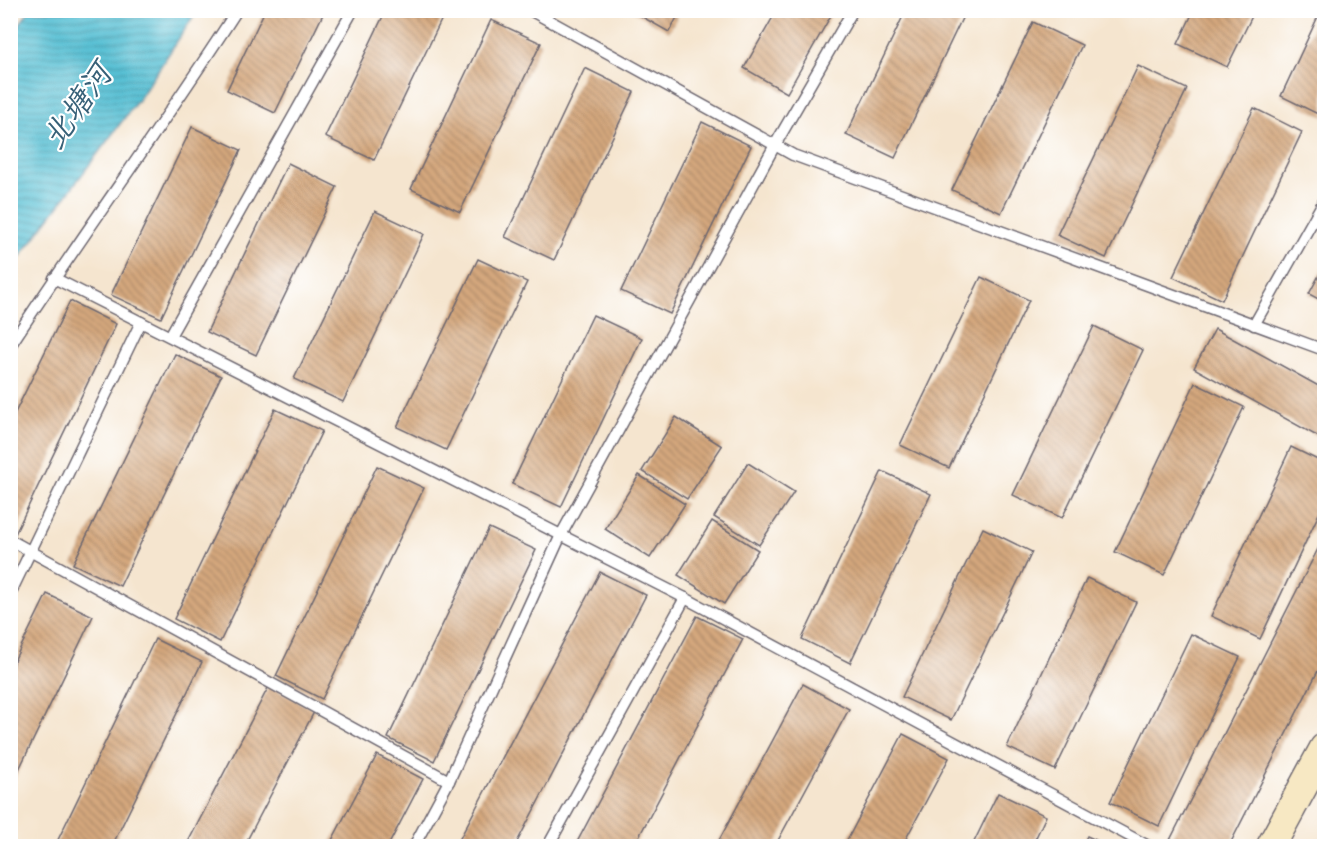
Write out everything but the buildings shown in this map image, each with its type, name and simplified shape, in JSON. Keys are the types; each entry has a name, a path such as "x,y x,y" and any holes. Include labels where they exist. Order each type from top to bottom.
{"main road":[{"path":"1271,846 1324,748"}],"lane":[{"path":"10,346 54,278 187,89 237,10"},
{"path":"170,336 353,10"},
{"path":"530,10 793,155 1324,350"},
{"path":"414,846 449,781 561,535 775,146 853,10"},
{"path":"1254,325 1324,201"},
{"path":"54,278 685,598 1148,846"},
{"path":"10,594 141,322"},
{"path":"10,540 449,781"},
{"path":"548,846 685,598"}],"water":[{"name":"北塘河","path":"29,11 197,11 141,96 11,269 11,36"}]}
